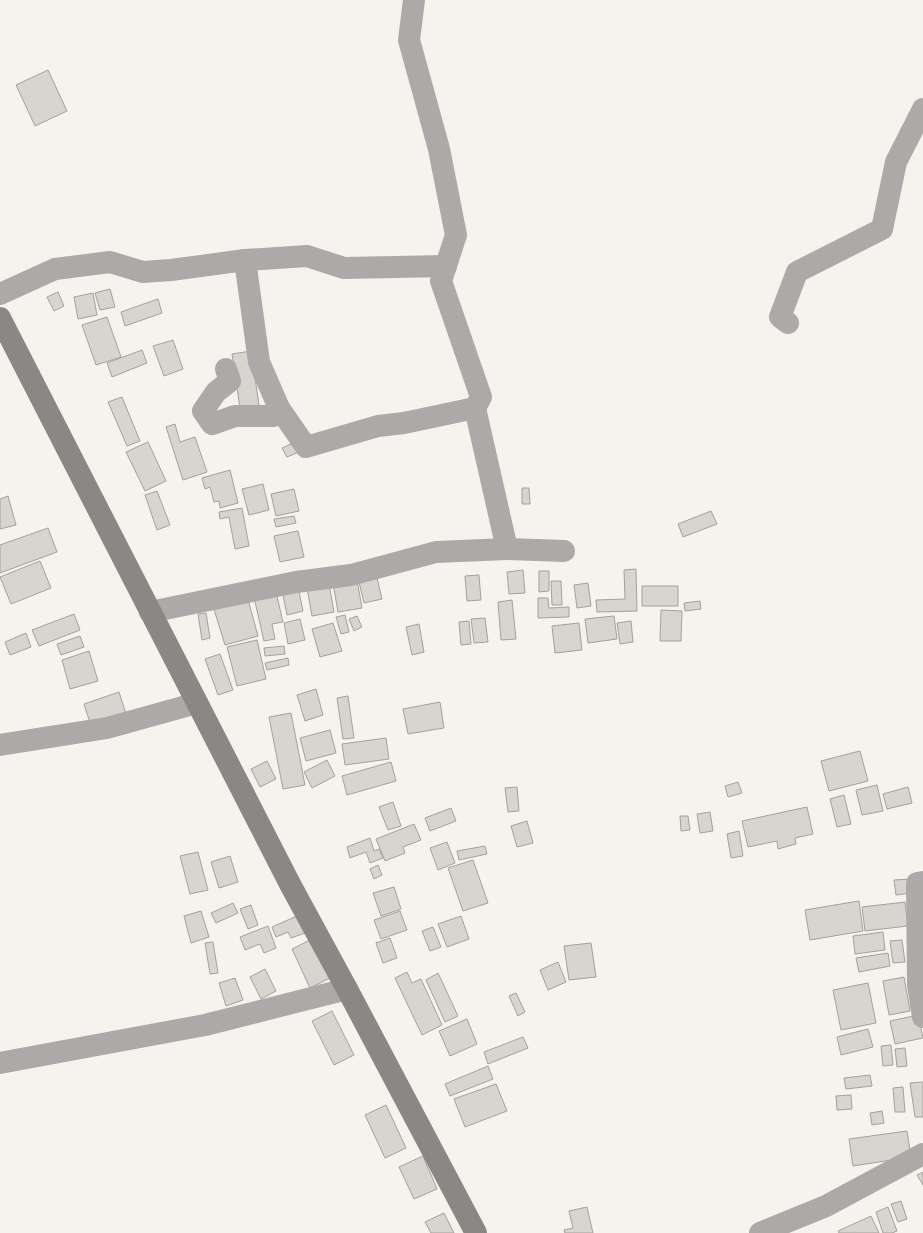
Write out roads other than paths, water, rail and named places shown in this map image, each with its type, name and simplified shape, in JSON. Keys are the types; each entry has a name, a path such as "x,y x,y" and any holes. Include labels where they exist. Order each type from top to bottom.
{"street":[{"path":"414,0 409,40 440,149 456,235 441,281 481,397 475,408 507,549"},
{"path":"788,323 780,317 797,272 882,229 896,162 923,109"},
{"path":"0,294 55,269 110,262 143,272 171,270 245,260 307,256 344,268 446,266"},
{"path":"245,260 259,362 279,408 306,447 378,426 475,408"},
{"path":"0,318 291,886 476,1233"},
{"path":"226,369 230,381 216,392 202,411 212,424 235,416 274,416 279,408"},
{"path":"150,612 296,582 351,575 436,552 507,549 564,551"},
{"path":"0,745 107,728 197,703"},
{"path":"923,882 917,883 917,914 918,985 923,1017"},
{"path":"0,1064 205,1025 347,989"},
{"path":"760,1233 826,1206 923,1154"}]}
